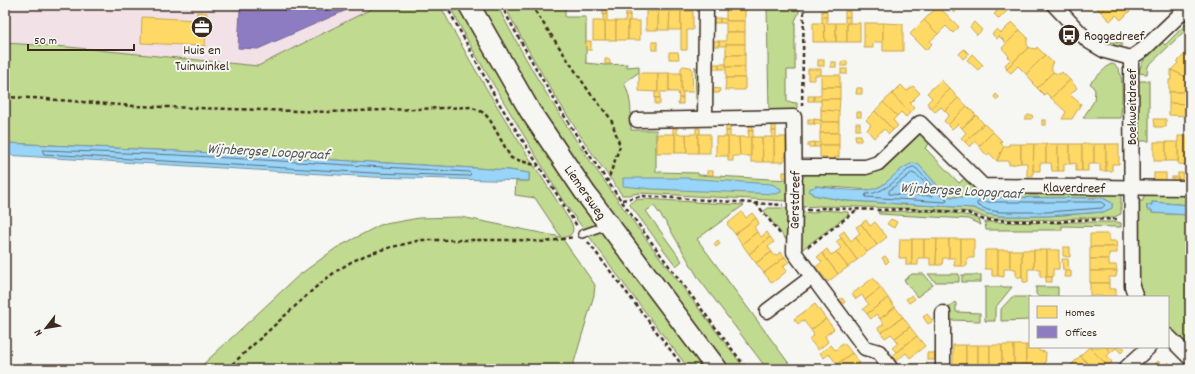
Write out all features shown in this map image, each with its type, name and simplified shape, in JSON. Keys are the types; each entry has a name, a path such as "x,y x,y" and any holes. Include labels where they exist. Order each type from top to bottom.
{"main road":[{"name":"Liemersweg","path":"469,5 530,112 586,194 717,369"}],"street":[{"path":"705,118 706,5"},
{"path":"1054,5 1088,41 1105,51 1131,58"},
{"name":"Boekweitdreef","path":"1136,296 1132,286 1131,58 1144,49 1190,5"},
{"path":"637,120 794,117"},
{"name":"Gerstdreef","path":"794,117 795,254"},
{"name":"Klaverdreef","path":"795,167 866,167 878,163 920,123 983,186 1131,188"},
{"path":"1131,188 1190,188"},
{"path":"795,254 865,348 879,352 891,369"},
{"path":"767,311 812,277"},
{"path":"943,312 944,369"},
{"path":"1169,337 1190,358"},
{"path":"1126,369 1148,348"}],"lane":[{"path":"582,234 609,224"}],"path":[{"name":"Liemersweg","path":"446,5 485,80 582,234 685,369"},
{"name":"Liemersweg","path":"501,5 534,65 573,129 608,181 747,369"},
{"path":"531,5 590,93 611,119 620,146 608,181"},
{"path":"794,117 802,112 804,5"},
{"path":"5,97 133,106 329,112 470,106 484,113 490,120 511,158 538,166"},
{"path":"622,200 642,196 756,203 815,210 821,208 908,209 968,213 984,220 1059,222 1074,220 1131,219"},
{"path":"756,203 795,254 858,209"},
{"path":"227,369 316,287 340,268 366,255 421,240 518,240 546,242 570,239 582,234"}],"shaded area":[{"path":"5,5 433,5 529,177 5,150"}],"green space":[{"path":"379,5 440,5 470,61 572,224 573,230 571,234 562,238 595,285 594,295 572,369 198,369 298,276 336,248 380,225 419,218 461,217 561,237 535,198 515,195 516,181 529,181 529,173 509,170 177,151 5,143 5,43 68,47 258,66"},
{"path":"449,5 460,5 707,369 689,369 563,201 474,52"},
{"path":"479,5 497,5 535,75 592,163 675,278 745,369 729,369 591,185 549,126"},
{"path":"504,5 560,5 561,7 565,8 565,17 586,17 586,63 605,65 627,64 627,67 639,66 639,72 624,83 630,100 631,130 656,130 656,172 698,173 698,175 788,180 787,201 639,193 622,195 578,133 534,61"},
{"path":"767,5 799,5 799,12 795,21 795,70 787,70 787,102 797,103 797,108 795,110 769,110"},
{"path":"1190,20 1190,26 1148,66 1147,74 1139,73 1142,64 1151,52 1162,42 1165,45"},
{"path":"1103,38 1111,42 1122,43 1122,48 1117,48 1099,42"},
{"path":"1112,64 1117,67 1120,72 1122,88 1121,118 1083,118 1094,101 1095,90 1090,83 1109,65"},
{"path":"695,66 699,72 699,99 696,99"},
{"path":"1138,81 1149,81 1149,141 1138,141"},
{"path":"918,133 923,134 932,141 925,148 959,183 966,177 1026,192 1029,195 1038,195 1040,192 1087,192 1090,195 1097,195 1101,192 1121,193 1121,214 1112,218 1075,218 1059,220 994,219 986,218 971,212 960,211 799,206 801,179 807,174 864,172","holes":["914,163 919,165 945,194 951,197 1103,198 1112,203 1112,208 1103,212 1047,216 999,216 987,214 974,208 848,201 813,195 812,192 815,186 872,190 881,186"]},
{"path":"1147,195 1190,195 1190,205 1152,202 1152,205 1147,205 1147,209 1152,210 1152,213 1190,215 1190,348 1169,327 1169,296 1142,296 1138,282 1138,201 1143,201 1143,197"},
{"path":"644,199 744,205 697,239 793,369 767,369 699,279 667,224 654,206 646,211 682,261 676,266 630,205 630,203 635,200"},
{"path":"768,208 792,208 791,238 787,241 764,211"},
{"path":"821,210 848,212 848,215 800,251 801,212 814,213"},
{"path":"878,212 943,212 979,219 981,225 968,219 879,214"},
{"path":"985,222 1117,222 1121,223 1121,227 1062,226 1062,230 986,230"},
{"path":"912,274 924,274 933,285 917,297 904,280"},
{"path":"928,274 959,274 959,282 935,282"},
{"path":"962,275 981,275 981,282 962,282"},
{"path":"985,287 1012,287 995,308 995,321 985,321"},
{"path":"1036,287 1058,287 1058,296 1038,296 1036,294"},
{"path":"1012,297 1029,297 1029,320 1001,321 1001,309"},
{"path":"955,302 956,312 980,313 980,321 950,320 950,306"},
{"path":"927,364 927,369 912,369 909,365"}],"water":[{"path":"5,143 177,151 509,170 529,173 529,181 373,177 5,155"},
{"path":"914,163 919,165 945,194 951,197 1103,198 1112,203 1112,208 1103,212 1047,216 999,216 987,214 974,208 848,201 813,195 812,192 809,192 810,188 815,186 849,190 874,189 881,186 905,167"},
{"path":"623,178 685,178 772,184 781,189 781,192 776,194 652,189 623,186"},
{"path":"1152,202 1190,205 1190,215 1152,213 1152,210 1147,210 1147,205 1152,205"}],"building: Homes":[{"path":"656,5 660,5 660,11 670,11 669,30 658,30 658,11 656,11"},
{"path":"679,5 683,5 683,11 681,11 681,30 669,30 670,11 679,11"},
{"path":"726,5 745,5 745,9 726,9"},
{"path":"952,5 958,9 954,13 950,8"},
{"path":"990,5 1005,5 1009,9 999,19 994,14 997,12"},
{"path":"1094,5 1108,5 1101,12"},
{"path":"1108,5 1120,5 1119,6 1122,9 1125,6 1130,11 1121,20 1116,15 1110,21 1101,12"},
{"path":"938,6 959,27 953,33 946,26 938,34 924,20"},
{"path":"603,8 607,8 607,14 603,15"},
{"path":"626,8 630,8 630,15 626,15"},
{"path":"726,9 745,9 745,21 726,21"},
{"path":"646,11 658,11 658,30 646,30"},
{"path":"681,11 693,11 693,30 687,30 687,50 681,50"},
{"path":"822,11 827,11 827,17 822,17"},
{"path":"845,11 850,11 850,17 845,17"},
{"path":"197,12 207,13 205,46 141,43 142,17 197,20"},
{"path":"607,14 607,21 616,21 616,40 605,40 605,21 603,21 603,15"},
{"path":"626,15 630,15 630,21 628,21 628,40 616,40 616,21 625,21"},
{"path":"822,17 827,17 827,23 836,23 836,42 825,42 824,23 822,23"},
{"path":"845,17 850,17 850,23 847,23 847,42 836,42 836,23 845,23"},
{"path":"713,18 720,18 720,23 714,23"},
{"path":"720,18 726,19 726,21 745,21 745,32 726,32 726,23 720,23"},
{"path":"924,20 938,34 930,41 932,44 926,50 910,34"},
{"path":"593,21 605,21 605,40 593,40"},
{"path":"628,21 640,21 640,40 628,40"},
{"path":"974,22 982,30 977,35 970,27"},
{"path":"1012,22 1020,30 1007,44 999,36 997,39 992,34 997,29 1001,33"},
{"path":"813,23 824,23 825,42 813,42"},
{"path":"847,23 860,23 860,42 847,42"},
{"path":"864,23 883,23 883,42 873,42 873,48 864,48"},
{"path":"883,23 903,24 903,51 883,51"},
{"path":"1020,30 1028,38 1027,45 1029,47 1006,69 1007,68 1005,65 1011,59 1002,48"},
{"path":"726,32 745,32 745,44 726,44 726,46 719,46 719,41 726,41"},
{"path":"586,41 591,41 591,50 586,50"},
{"path":"713,41 719,41 719,46 713,46"},
{"path":"652,42 657,42 657,50 652,50"},
{"path":"726,44 745,44 745,55 726,55"},
{"path":"1029,47 1036,49 1037,47 1045,55 1026,74 1018,66 1011,73 1006,69"},
{"path":"964,49 969,54 963,59 959,54"},
{"path":"1190,49 1190,59 1185,54"},
{"path":"669,52 678,52 679,59 669,59"},
{"path":"972,54 983,65 978,70 967,60"},
{"path":"1185,54 1190,59 1190,76 1188,78 1171,70"},
{"path":"726,55 745,55 745,67 726,67"},
{"path":"1045,55 1053,63 1051,64 1053,72 1037,88 1026,74"},
{"path":"605,59 610,61 610,64 605,64"},
{"path":"818,60 824,60 824,66 818,66"},
{"path":"843,61 847,61 847,66 841,66"},
{"path":"831,62 836,62 836,67 831,67"},
{"path":"713,64 719,64 719,69 713,69"},
{"path":"719,64 726,64 726,67 745,67 745,78 726,78 726,69 719,69"},
{"path":"683,66 692,68 693,92 681,92 681,68"},
{"path":"808,69 821,69 821,75 815,75 815,80 808,80"},
{"path":"841,69 847,69 847,74 841,74"},
{"path":"1171,70 1188,78 1188,92 1169,92"},
{"path":"1053,72 1060,74 1062,72 1070,80 1051,98 1046,93 1044,95 1037,88"},
{"path":"639,73 658,73 658,92 639,91"},
{"path":"658,73 669,73 669,92 660,92 660,98 655,98 655,92 658,92"},
{"path":"669,73 681,73 681,92 683,92 683,98 679,98 678,92 669,92"},
{"path":"821,75 840,75 840,87 821,87"},
{"path":"726,78 745,78 745,90 725,90"},
{"path":"941,80 950,89 931,108 927,103 932,98 927,93"},
{"path":"1070,80 1077,88 1070,95 1081,104 1072,119 1062,119 1066,112 1051,98"},
{"path":"901,85 907,91 913,86 920,93 910,103 915,108 910,113 892,94"},
{"path":"821,87 840,87 840,99 821,99 821,101 814,101 814,96 821,96"},
{"path":"713,88 720,89 719,93 713,93"},
{"path":"857,88 862,88 862,94 856,94"},
{"path":"950,89 958,98 945,111 941,107 935,112 931,108"},
{"path":"1169,92 1188,92 1188,104 1169,103"},
{"path":"892,94 910,113 906,117 901,112 897,116 883,102"},
{"path":"996,94 999,97 997,100 994,97"},
{"path":"808,96 814,96 814,101 808,101"},
{"path":"655,98 660,98 660,104 655,104"},
{"path":"679,98 683,98 683,104 678,104"},
{"path":"958,98 967,106 948,125 944,121 949,115 945,111"},
{"path":"821,99 840,99 839,111 821,110"},
{"path":"883,102 897,116 893,120 898,126 893,130 875,111"},
{"path":"1169,103 1188,104 1188,116 1169,115"},
{"path":"967,106 976,115 962,128 958,124 952,129 948,125"},
{"path":"821,110 839,111 839,122 821,122"},
{"path":"875,111 893,130 889,134 884,129 874,138 867,130 871,125 866,120"},
{"path":"857,112 861,112 861,117 857,117"},
{"path":"976,115 984,124 965,142 961,138 966,133 962,128"},
{"path":"1028,115 1032,115 1033,117 1031,119 1024,119"},
{"path":"808,119 814,119 814,124 808,124"},
{"path":"814,119 821,120 821,122 839,122 839,133 820,133 821,124 814,124"},
{"path":"1154,119 1166,119 1166,127 1155,127"},
{"path":"1042,120 1046,120 1046,125 1042,125"},
{"path":"856,123 860,123 860,130 856,130"},
{"path":"726,124 730,124 730,131 726,131"},
{"path":"753,124 753,131 748,131 749,125"},
{"path":"984,124 993,132 979,146 975,141 970,147 965,142"},
{"path":"772,125 776,125 776,131 772,131"},
{"path":"673,128 677,128 677,134 686,134 687,153 675,153 675,134 673,134"},
{"path":"696,128 700,128 700,134 698,134 698,153 687,153 686,134 696,134"},
{"path":"726,131 730,131 730,137 739,137 740,156 733,156 733,161 728,161 728,137 726,137"},
{"path":"748,131 753,131 753,137 751,137 751,156 740,156 739,137 749,137"},
{"path":"772,131 776,131 776,137 786,137 786,156 783,162 774,162 774,137 772,137"},
{"path":"993,132 1002,141 1000,143 1004,146 997,161 989,153 987,156 979,146"},
{"path":"820,133 839,133 839,145 820,145 820,147 814,147 814,142 820,143"},
{"path":"657,134 675,134 675,153 657,153"},
{"path":"698,134 710,134 710,153 698,153"},
{"path":"855,135 861,135 861,141 856,141"},
{"path":"1178,136 1189,136 1189,165 1178,164"},
{"path":"716,137 728,137 728,156 716,156"},
{"path":"751,137 762,137 763,162 751,162"},
{"path":"762,137 774,137 774,162 763,162"},
{"path":"1190,139 1190,165 1189,161"},
{"path":"814,142 814,147 808,147 808,143"},
{"path":"1154,142 1166,142 1166,161 1154,161"},
{"path":"1166,142 1178,142 1178,161 1166,161"},
{"path":"1009,144 1021,144 1021,163 1009,165 1009,161 997,161 1004,146 1009,146"},
{"path":"1021,144 1034,144 1033,176 1027,176 1027,163 1021,163"},
{"path":"1034,144 1046,144 1046,163 1040,163 1040,171 1033,171"},
{"path":"1046,144 1058,144 1058,171 1052,171 1051,163 1046,163"},
{"path":"1058,144 1070,144 1070,164 1064,163 1064,171 1058,171"},
{"path":"1070,144 1082,144 1082,171 1076,171 1076,163 1070,164"},
{"path":"1082,144 1094,144 1094,164 1088,164 1088,171 1082,171"},
{"path":"1094,144 1106,144 1106,171 1100,171 1100,164 1094,164"},
{"path":"1106,144 1119,144 1119,164 1112,164 1112,171 1106,171"},
{"path":"820,145 839,145 839,157 835,157 835,161 827,161 827,157 820,157"},
{"path":"707,171 713,171 713,175 707,175"},
{"path":"783,172 789,172 789,178 783,178"},
{"path":"1154,173 1166,173 1166,184 1154,184"},
{"path":"1178,173 1183,173 1183,184 1178,184"},
{"path":"1172,177 1178,177 1178,184 1172,184"},
{"path":"742,212 746,218 752,213 756,218 735,234 727,224"},
{"path":"756,218 759,223 754,227 757,232 742,244 735,234"},
{"path":"891,219 897,222 894,228 887,224"},
{"path":"866,220 870,226 875,222 887,237 877,245 861,224"},
{"path":"861,224 877,245 867,252 855,237 860,233 856,227"},
{"path":"844,231 851,241 855,237 867,252 857,260 839,235"},
{"path":"757,232 761,237 767,232 770,237 749,254 742,244"},
{"path":"1090,234 1109,234 1109,241 1116,241 1117,247 1090,247"},
{"path":"770,237 774,242 768,247 772,252 756,263 749,254"},
{"path":"841,238 857,260 848,267 836,252 841,248 836,242"},
{"path":"900,239 912,239 912,265 906,265 906,258 899,258"},
{"path":"912,239 924,239 924,258 918,258 918,265 912,265"},
{"path":"924,239 937,239 936,265 930,265 930,258 924,258"},
{"path":"937,239 949,239 949,258 943,258 942,265 936,265"},
{"path":"949,239 961,239 961,266 954,266 955,258 949,258"},
{"path":"961,239 974,239 974,258 967,258 967,266 961,266"},
{"path":"718,240 720,244 716,247 714,244"},
{"path":"1063,247 1070,247 1070,257 1063,256"},
{"path":"1090,247 1117,247 1117,253 1109,253 1109,259 1090,259"},
{"path":"827,249 831,255 836,252 848,267 838,274 822,253"},
{"path":"985,250 998,250 998,276 992,276 992,269 985,269"},
{"path":"998,250 1010,250 1010,269 1004,269 1004,277 998,276"},
{"path":"1010,250 1022,250 1022,277 1016,277 1016,269 1010,269"},
{"path":"1022,250 1034,250 1034,269 1028,269 1028,282 1023,282 1022,277"},
{"path":"1034,250 1047,250 1047,277 1040,277 1040,269 1034,269"},
{"path":"1047,250 1059,250 1059,269 1053,269 1053,277 1047,277"},
{"path":"772,252 775,256 781,252 785,257 764,273 756,263"},
{"path":"822,253 838,274 828,282 816,267 822,262 817,257"},
{"path":"885,256 889,261 886,264 882,258"},
{"path":"785,257 789,262 783,266 787,271 772,283 764,273"},
{"path":"1062,259 1068,259 1069,270 1063,270"},
{"path":"1090,259 1109,259 1109,265 1116,265 1117,271 1090,271"},
{"path":"1065,271 1071,271 1071,277 1064,277"},
{"path":"1090,271 1117,271 1116,277 1109,277 1109,283 1090,283"},
{"path":"1046,277 1052,277 1052,282 1046,282"},
{"path":"873,278 881,288 865,300 862,295 856,299 852,294"},
{"path":"1090,283 1109,283 1109,289 1116,289 1116,296 1090,296"},
{"path":"881,288 888,298 867,314 863,309 869,304 865,300"},
{"path":"912,295 915,299 909,303 906,299"},
{"path":"842,298 845,302 841,305 838,301"},
{"path":"888,298 895,307 880,319 876,314 871,319 867,314"},
{"path":"815,304 826,319 811,330 803,320 798,324 794,319"},
{"path":"895,307 903,317 881,333 878,328 884,324 880,319"},
{"path":"927,314 933,321 928,324 923,317"},
{"path":"903,317 910,327 895,338 891,334 885,338 881,333"},
{"path":"826,319 834,329 825,336 828,342 818,350 809,339 814,335 811,330"},
{"path":"910,327 917,336 896,352 892,348 898,343 895,338"},
{"path":"917,336 925,346 910,358 906,353 896,361 892,356"},
{"path":"844,343 852,353 837,364 829,354 824,358 820,353 831,345 835,350"},
{"path":"953,345 966,345 966,369 959,369 959,364 953,364"},
{"path":"966,345 978,345 978,365 972,364 972,369 966,369"},
{"path":"978,345 990,345 990,369 984,369 984,364 978,365"},
{"path":"990,345 1002,345 1002,365 996,365 996,369 990,369"},
{"path":"1002,345 1014,345 1014,369 1008,369 1008,365 1002,365"},
{"path":"1014,345 1026,345 1026,365 1020,365 1020,369 1014,369"},
{"path":"1026,345 1029,345 1029,348 1039,348 1039,351 1046,352 1045,366 1026,365"},
{"path":"1088,348 1090,348 1108,366 1105,369 1102,369 1098,365 1094,369 1080,356"},
{"path":"1090,348 1107,348 1111,352 1107,356 1112,362 1108,366"},
{"path":"1107,348 1116,348 1111,352"},
{"path":"1116,348 1125,349 1121,353"},
{"path":"852,353 860,363 852,369 840,369 837,364"},
{"path":"927,353 935,353 935,360 927,360"},
{"path":"1080,356 1094,369 1077,369 1072,364"},
{"path":"1158,361 1163,367 1168,362 1175,369 1157,369 1153,366"},
{"path":"1072,364 1077,369 1067,369"}],"building: Offices":[{"path":"273,5 358,5 258,49 238,48 240,10 260,11"}],"place":[{"name":"Huis en Tuinwinkel","path":"202,27"},
{"name":"Roggedreef","path":"1069,35"}],"water label":[{"name":"Wijnbergse Loopgraaf","path":"268,151"},
{"name":"Wijnbergse Loopgraaf","path":"961,190"}]}
